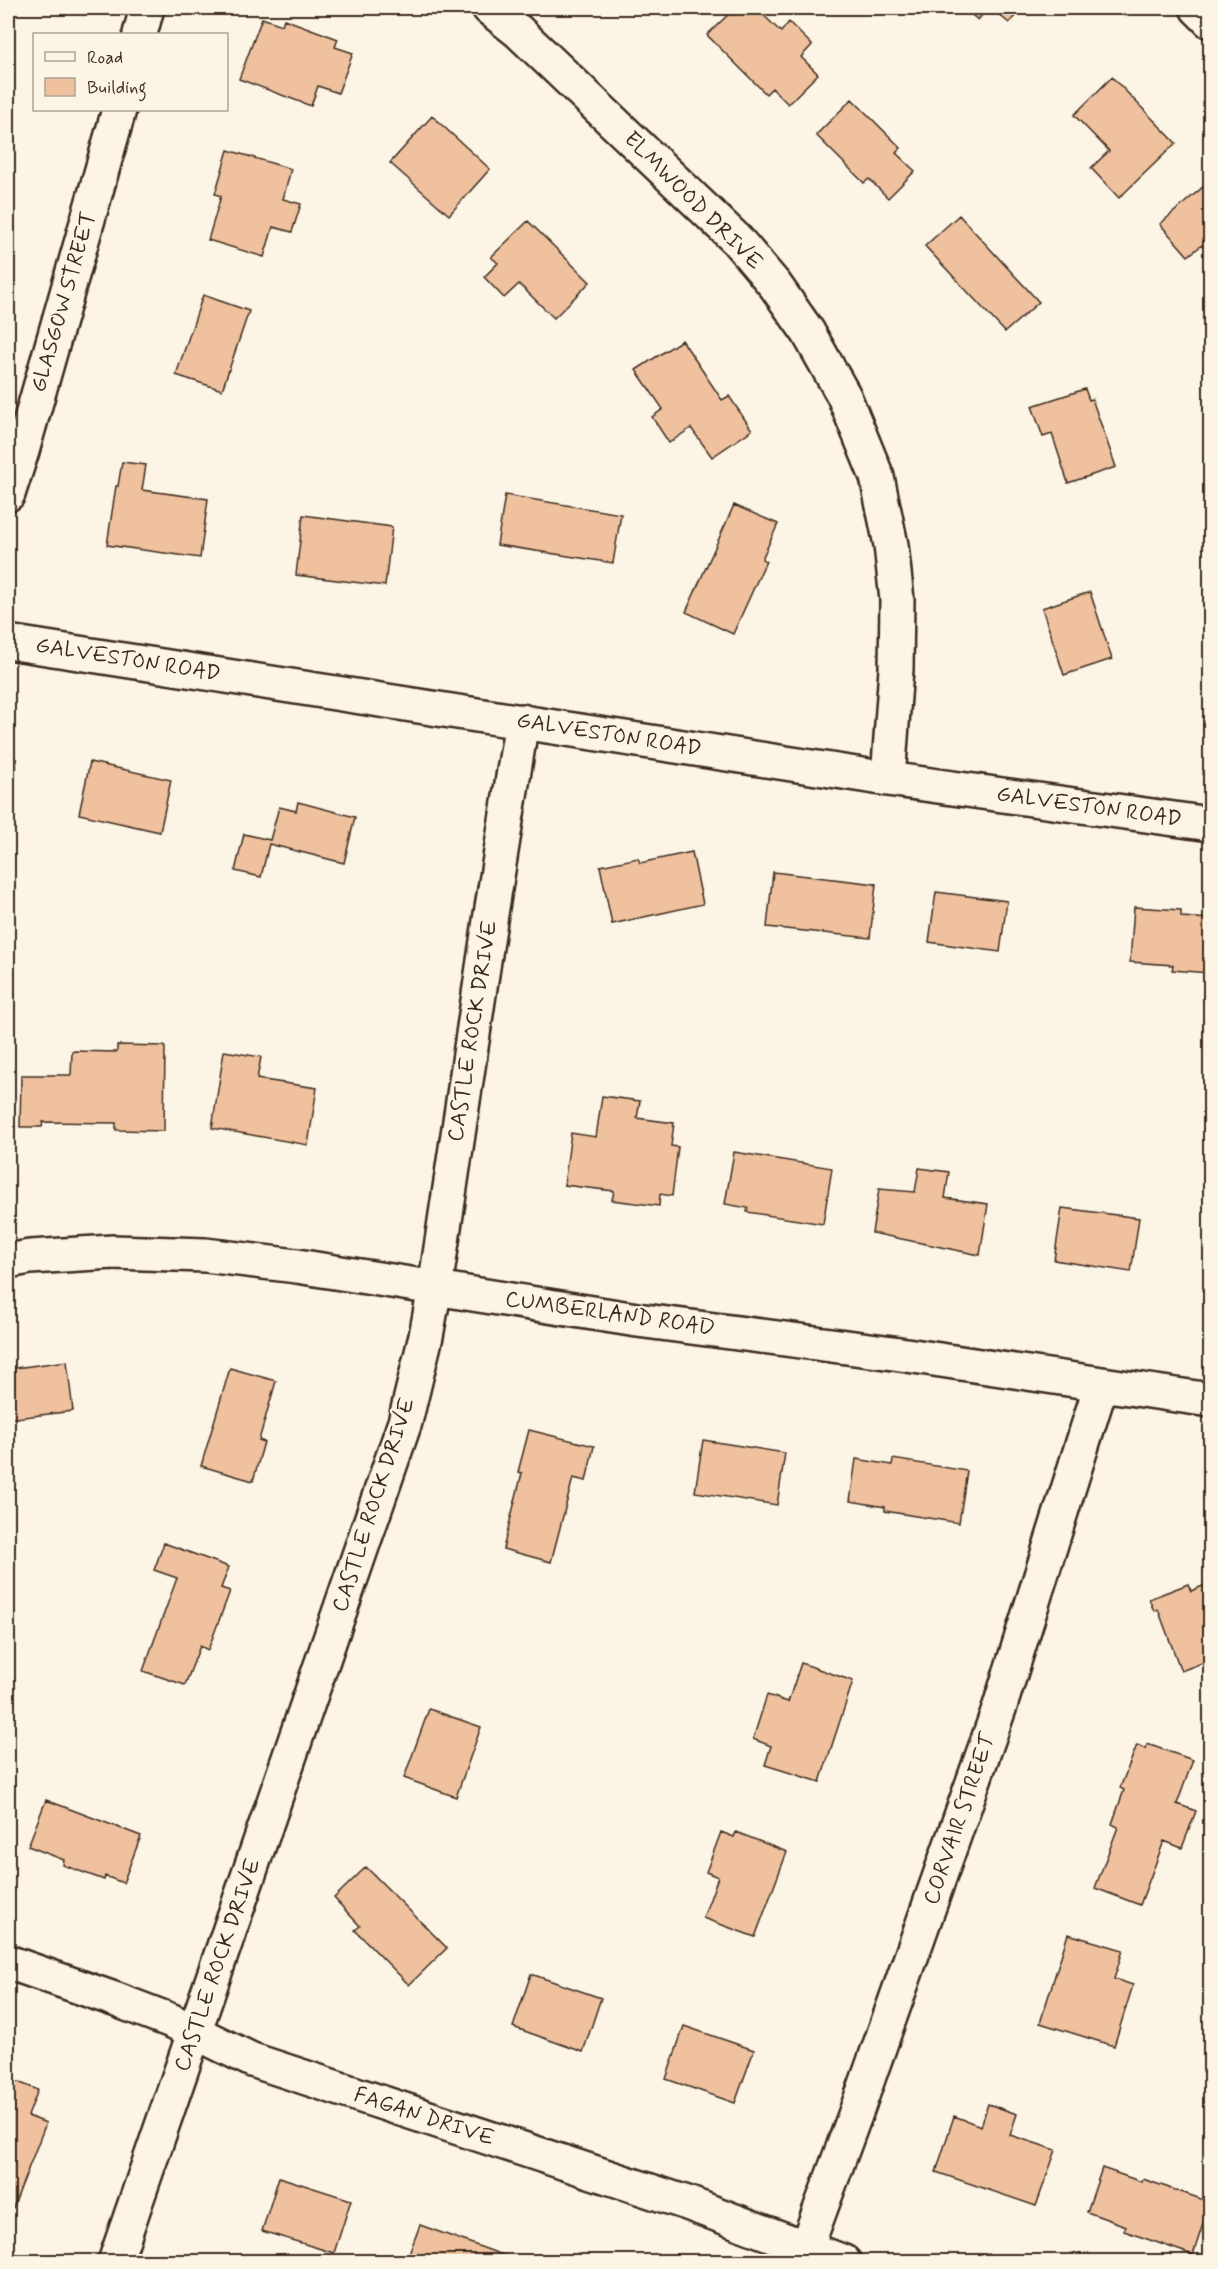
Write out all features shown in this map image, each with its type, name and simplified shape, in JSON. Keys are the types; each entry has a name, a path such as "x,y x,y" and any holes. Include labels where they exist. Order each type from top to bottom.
{"street":[{"path":"140,33 147,8"},
{"name":"ELMWOOD DRIVE","path":"489,8 519,31 737,240 775,285 808,333 844,396 878,477 891,545 897,600 896,669 888,779"},
{"path":"1197,8 1210,21"},
{"name":"GLASGOW STREET","path":"8,494 119,111"},
{"name":"GALVESTON ROAD","path":"8,642 888,779 1210,824"},
{"name":"CASTLE ROCK DRIVE","path":"116,2262 405,1422 435,1288 490,914 522,721"},
{"name":"CUMBERLAND ROAD","path":"8,1261 30,1257 113,1252 205,1254 297,1266 637,1320 893,1353 1210,1400"},
{"name":"CORVAIR STREET","path":"806,2248 1000,1706 1101,1385"},
{"name":"FAGAN DRIVE","path":"8,1962 172,2021 252,2060 687,2203 844,2262"}],"building":[{"path":"735,8 756,8 781,32 789,22 812,45 801,57 818,74 788,104 772,88 766,94 707,35"},
{"path":"963,8 988,8 978,20"},
{"path":"991,8 1022,8 1009,23"},
{"path":"262,18 282,25 284,19 338,39 335,47 353,53 338,93 318,86 311,106 239,79"},
{"path":"1112,77 1176,143 1119,198 1091,168 1109,151 1074,115"},
{"path":"852,99 901,148 896,153 915,171 888,198 869,179 864,183 816,135"},
{"path":"432,116 490,169 449,215 390,163"},
{"path":"228,150 291,169 283,199 301,204 292,232 273,227 264,257 208,240 221,196 215,194"},
{"path":"1210,181 1210,255 1202,245 1188,256 1160,224"},
{"path":"959,215 1039,302 1005,332 925,246"},
{"path":"528,221 590,282 554,318 519,284 504,298 484,277 498,263 491,257"},
{"path":"203,295 249,311 222,390 176,375"},
{"path":"682,340 722,400 729,396 752,430 712,457 691,428 669,443 652,417 663,409 636,370"},
{"path":"1085,389 1089,400 1092,399 1116,467 1068,483 1052,434 1043,437 1032,406"},
{"path":"122,462 146,465 142,490 208,499 200,558 107,545"},
{"path":"505,495 621,514 613,563 497,545"},
{"path":"734,505 778,524 762,559 766,561 733,634 686,612"},
{"path":"303,515 392,527 385,586 296,575"},
{"path":"1090,592 1112,659 1064,675 1042,608"},
{"path":"8,756 17,759 8,802"},
{"path":"90,762 171,780 160,832 79,814"},
{"path":"298,802 355,817 344,863 269,844 261,877 235,871 244,834 270,840 279,807 296,811"},
{"path":"692,852 703,904 612,924 600,866 638,858 640,863"},
{"path":"773,872 876,884 870,938 767,927"},
{"path":"936,892 1007,901 1000,952 929,942"},
{"path":"1134,907 1181,910 1181,917 1210,919 1210,973 1172,970 1173,965 1130,962"},
{"path":"117,1045 165,1046 164,1131 116,1130 116,1123 43,1122 42,1127 20,1127 21,1075 71,1075 72,1051 117,1052"},
{"path":"224,1051 261,1057 257,1079 317,1088 308,1145 212,1128"},
{"path":"602,1096 640,1101 637,1118 674,1123 671,1146 678,1147 672,1196 660,1194 659,1206 612,1200 614,1191 564,1185 571,1133 596,1137"},
{"path":"734,1152 832,1168 823,1224 747,1212 748,1208 725,1204"},
{"path":"919,1168 949,1172 945,1198 988,1204 980,1255 872,1233 879,1189 915,1192"},
{"path":"1062,1208 1139,1218 1131,1272 1054,1260"},
{"path":"67,1361 73,1411 8,1419 8,1369"},
{"path":"230,1368 276,1381 259,1440 264,1442 253,1481 201,1466"},
{"path":"529,1430 594,1446 586,1481 573,1478 551,1562 503,1549 522,1473 518,1472"},
{"path":"703,1440 785,1453 777,1505 695,1492"},
{"path":"856,1459 892,1465 893,1459 967,1471 959,1523 885,1511 885,1507 850,1501"},
{"path":"164,1543 229,1567 221,1588 230,1591 208,1650 200,1646 185,1685 143,1671 177,1578 154,1570"},
{"path":"1210,1583 1210,1660 1181,1671 1158,1609 1154,1611 1149,1599 1188,1584 1191,1591"},
{"path":"801,1663 853,1681 820,1782 765,1765 771,1746 753,1739 767,1695 788,1702"},
{"path":"429,1709 481,1727 456,1797 404,1778"},
{"path":"1147,1744 1193,1760 1177,1804 1196,1811 1182,1848 1164,1841 1140,1905 1095,1888 1118,1827 1112,1824 1124,1790 1120,1788 1137,1745 1146,1749"},
{"path":"46,1800 141,1836 123,1883 105,1876 104,1880 63,1865 64,1860 28,1846"},
{"path":"721,1832 734,1837 736,1832 787,1852 755,1937 703,1918 718,1877 706,1872"},
{"path":"366,1867 447,1948 409,1985 355,1930 360,1926 334,1898"},
{"path":"1068,1934 1123,1950 1114,1979 1133,1985 1114,2046 1040,2023"},
{"path":"531,1974 601,1998 583,2052 513,2027"},
{"path":"684,2026 754,2050 735,2103 666,2079"},
{"path":"8,2078 38,2090 28,2116 46,2123 13,2208 8,2206"},
{"path":"988,2104 1017,2114 1010,2135 1056,2150 1036,2206 936,2172 954,2116 981,2126"},
{"path":"1102,2168 1142,2182 1143,2179 1210,2202 1193,2255 1124,2231 1126,2226 1087,2212"},
{"path":"279,2177 351,2200 334,2253 262,2231"},
{"path":"420,2225 514,2259 514,2262 406,2262"}]}
